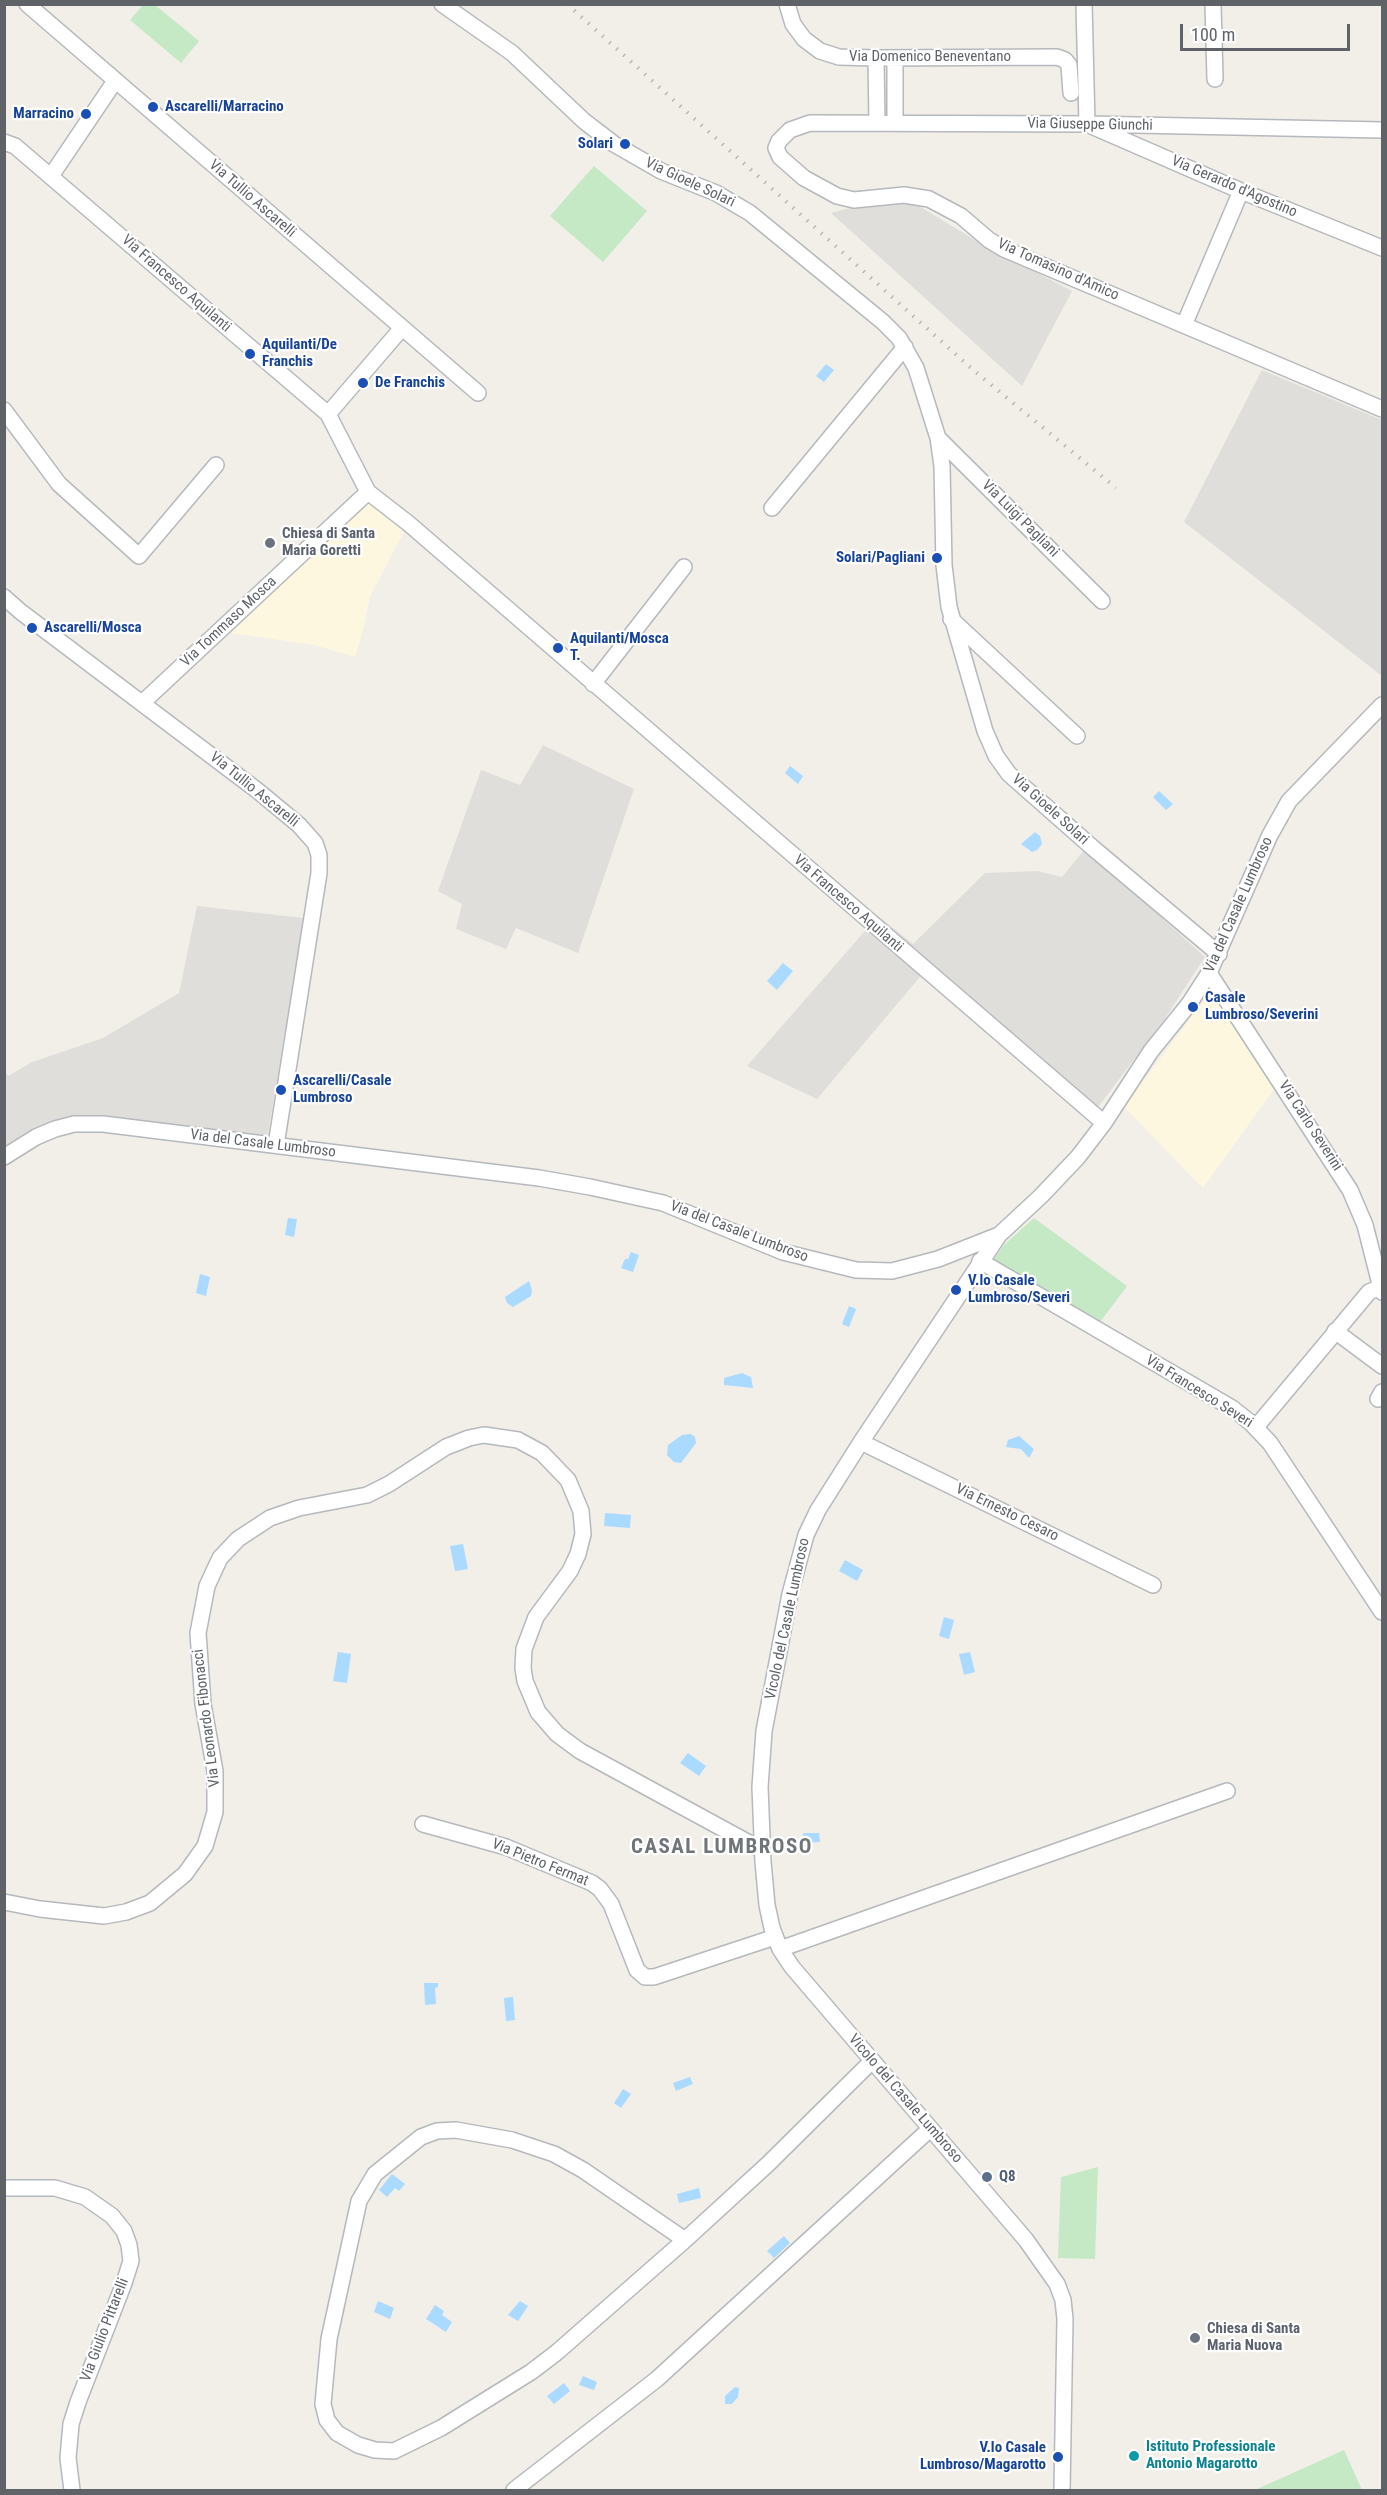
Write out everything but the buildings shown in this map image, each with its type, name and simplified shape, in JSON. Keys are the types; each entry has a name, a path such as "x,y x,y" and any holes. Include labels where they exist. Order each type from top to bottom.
{"street":[{"name":"Via Tullio Ascarelli","path":"27,4 477,393"},
{"name":"Via Gioele Solari","path":"442,4 512,53 584,121 614,144 661,171 716,193 750,213 887,326 905,347 921,382 939,438 942,466 944,565 951,619 986,735 1002,765 1093,848 1219,954"},
{"name":"Via Domenico Beneventano","path":"787,4 793,24 804,39 820,51 838,57 1057,57 1065,60 1069,65 1071,93"},
{"path":"1084,4 1087,124"},
{"path":"1213,4 1215,79"},
{"path":"876,58 877,123"},
{"path":"895,58 895,123"},
{"path":"51,177 115,81"},
{"name":"Via Giuseppe Giunchi","path":"797,126 810,123 1087,124 1383,130"},
{"name":"Via Gerardo d'Agostino","path":"1087,124 1241,191 1383,248"},
{"name":"Via Tomasino d'Amico","path":"797,126 778,141 776,151 799,173 837,196 854,200 904,195 929,199 961,216 989,240 1004,249 1383,409"},
{"name":"Via Francesco Aquilanti","path":"4,142 15,146 328,414 369,492 408,523 1104,1123"},
{"path":"1184,325 1241,191"},
{"path":"328,414 402,327"},
{"path":"772,508 905,347"},
{"path":"4,410 59,484 139,556 216,465"},
{"name":"Via Luigi Pagliani","path":"939,438 1102,601"},
{"name":"Via Tommaso Mosca","path":"142,703 369,492"},
{"path":"593,684 684,567"},
{"name":"Via Tullio Ascarelli","path":"4,597 280,808 303,829 318,851 319,873 276,1145"},
{"path":"951,619 1077,736"},
{"name":"Via del Casale Lumbroso","path":"4,1157 46,1132 83,1124 276,1145 539,1178 637,1196 688,1212 783,1252 856,1270 905,1269 938,1259 999,1235 1070,1166 1104,1123 1151,1051 1189,1004 1209,973 1270,835 1289,801 1383,705"},
{"name":"Via Carlo Severini","path":"1209,973 1350,1190 1365,1225 1382,1290"},
{"name":"Vicolo del Casale Lumbroso","path":"999,1235 861,1442 813,1518 803,1543 793,1581 762,1744 760,1787 762,1850 767,1905 777,1943 792,1967 1034,2249 1062,2296 1065,2312 1066,2371 1062,2490"},
{"name":"Via Francesco Severi","path":"980,1261 1232,1408 1256,1427 1270,1443 1383,1612"},
{"path":"1256,1427 1369,1292 1382,1290"},
{"path":"1335,1331 1383,1366"},
{"name":"Via Leonardo Fibonacci","path":"4,1902 40,1909 104,1916 126,1912 150,1903 185,1874 205,1846 215,1812 215,1771 203,1704 198,1641 199,1619 207,1586 220,1558 238,1539 270,1518 298,1508 367,1495 389,1484 446,1447 484,1435 518,1440 542,1453 568,1480 581,1511 583,1534 579,1554 570,1571 536,1617 526,1643 524,1674 538,1712 557,1734 580,1751 762,1850"},
{"name":"Via Ernesto Cesaro","path":"861,1442 1153,1585"},
{"path":"777,1943 1227,1791"},
{"name":"Via Pietro Fermat","path":"423,1824 507,1847 592,1883 600,1889 611,1904 637,1970 645,1977 654,1977 777,1943"},
{"path":"685,2240 583,2170 554,2154 512,2140 456,2130 437,2131 420,2137 375,2174 359,2201 329,2339 323,2404 327,2420 337,2433 358,2445 389,2452 400,2450 441,2428 541,2365 685,2240 768,2164 872,2061"},
{"path":"514,2490 657,2379 930,2129"},
{"name":"Via Giulio Pittarelli","path":"4,2188 55,2188 85,2197 112,2216 124,2231 129,2245 131,2261 124,2283 71,2424 68,2465 72,2490"}],"shaded area":[{"path":"914,203 980,243 1072,291 1022,386 831,213 850,208"},
{"path":"1262,370 1382,420 1382,676 1184,522"},
{"path":"367,501 404,532 370,596 355,657 315,645 231,633"},
{"path":"543,745 634,789 578,953 516,928 506,949 456,929 462,904 438,891 481,770 520,785"},
{"path":"1085,849 1205,957 1164,1020 1098,1107 930,965 817,1099 747,1066 878,916 913,944 985,873 1037,871 1062,877"},
{"path":"197,906 304,918 267,1139 102,1116 67,1117 26,1132 5,1148 4,1069 8,1076 32,1062 103,1038 179,993"},
{"path":"1212,989 1277,1085 1203,1188 1124,1107"}],"green space":[{"path":"143,5 155,5 199,41 181,63 130,20"},
{"path":"594,166 647,211 603,262 550,216"},
{"path":"1034,1218 1127,1286 1100,1322 993,1261 1004,1245"},
{"path":"1098,2167 1095,2259 1058,2258 1061,2177"},
{"path":"1344,2450 1362,2490 1255,2490"}],"water":[{"path":"826,364 834,370 824,382 816,376"},
{"path":"790,766 803,776 798,784 785,773"},
{"path":"1159,791 1173,804 1166,810 1153,797"},
{"path":"1035,832 1040,836 1042,844 1032,852 1021,844"},
{"path":"783,963 793,971 777,990 767,981"},
{"path":"288,1218 297,1219 294,1237 285,1235"},
{"path":"631,1252 639,1255 633,1272 621,1268"},
{"path":"200,1274 210,1277 206,1296 196,1293"},
{"path":"529,1281 531,1296 513,1307 507,1303 505,1297"},
{"path":"849,1306 856,1309 849,1327 842,1324"},
{"path":"742,1373 751,1377 753,1388 724,1385 724,1378"},
{"path":"691,1434 695,1437 696,1443 681,1463 674,1462 667,1455 668,1445 682,1435"},
{"path":"1019,1436 1034,1449 1029,1458 1021,1449 1006,1447 1008,1440"},
{"path":"605,1513 631,1515 630,1528 604,1526"},
{"path":"463,1544 468,1569 455,1571 450,1546"},
{"path":"845,1560 863,1570 857,1581 839,1571"},
{"path":"944,1617 954,1620 949,1639 939,1636"},
{"path":"338,1652 351,1654 347,1683 333,1681"},
{"path":"970,1652 975,1672 964,1675 959,1654"},
{"path":"688,1753 706,1766 699,1776 680,1763"},
{"path":"803,1833 819,1833 820,1842 803,1843"},
{"path":"424,1983 438,1983 438,1987 435,1988 436,2004 425,2005"},
{"path":"513,1997 515,2020 506,2021 504,1998"},
{"path":"690,2077 693,2084 676,2091 673,2083"},
{"path":"623,2089 631,2094 621,2108 614,2103"},
{"path":"392,2174 405,2184 399,2191 395,2188 387,2197 379,2190"},
{"path":"699,2188 701,2198 679,2203 677,2194"},
{"path":"784,2236 790,2243 774,2258 767,2251"},
{"path":"378,2301 394,2308 390,2319 374,2312"},
{"path":"520,2301 528,2306 518,2321 508,2315"},
{"path":"435,2305 444,2311 442,2315 452,2322 446,2332 426,2319"},
{"path":"583,2376 597,2382 594,2390 579,2385"},
{"path":"564,2383 570,2391 554,2404 547,2396"},
{"path":"735,2387 739,2388 738,2397 732,2404 725,2404 725,2396"}],"railway":[{"path":"567,4 972,369 1116,488"}],"place":[{"name":"Ascarelli/Marracino","path":"153,107"},
{"name":"Marracino","path":"86,114"},
{"name":"Solari","path":"625,144"},
{"name":"Aquilanti/De Franchis","path":"250,354"},
{"name":"De Franchis","path":"363,383"},
{"name":"Chiesa di Santa Maria Goretti","path":"270,543"},
{"name":"Solari/Pagliani","path":"937,558"},
{"name":"Ascarelli/Mosca","path":"32,628"},
{"name":"Aquilanti/Mosca T.","path":"558,648"},
{"name":"Casale Lumbroso/Severini","path":"1193,1007"},
{"name":"Ascarelli/Casale Lumbroso","path":"281,1090"},
{"name":"V.lo Casale Lumbroso/Severi","path":"956,1290"},
{"name":"Q8","path":"987,2177"},
{"name":"Chiesa di Santa Maria Nuova","path":"1195,2338"},
{"name":"Istituto Professionale Antonio Magarotto","path":"1134,2456"},
{"name":"V.lo Casale Lumbroso/Magarotto","path":"1058,2457"}],"district":[{"name":"CASAL LUMBROSO","path":"722,1848"}]}
